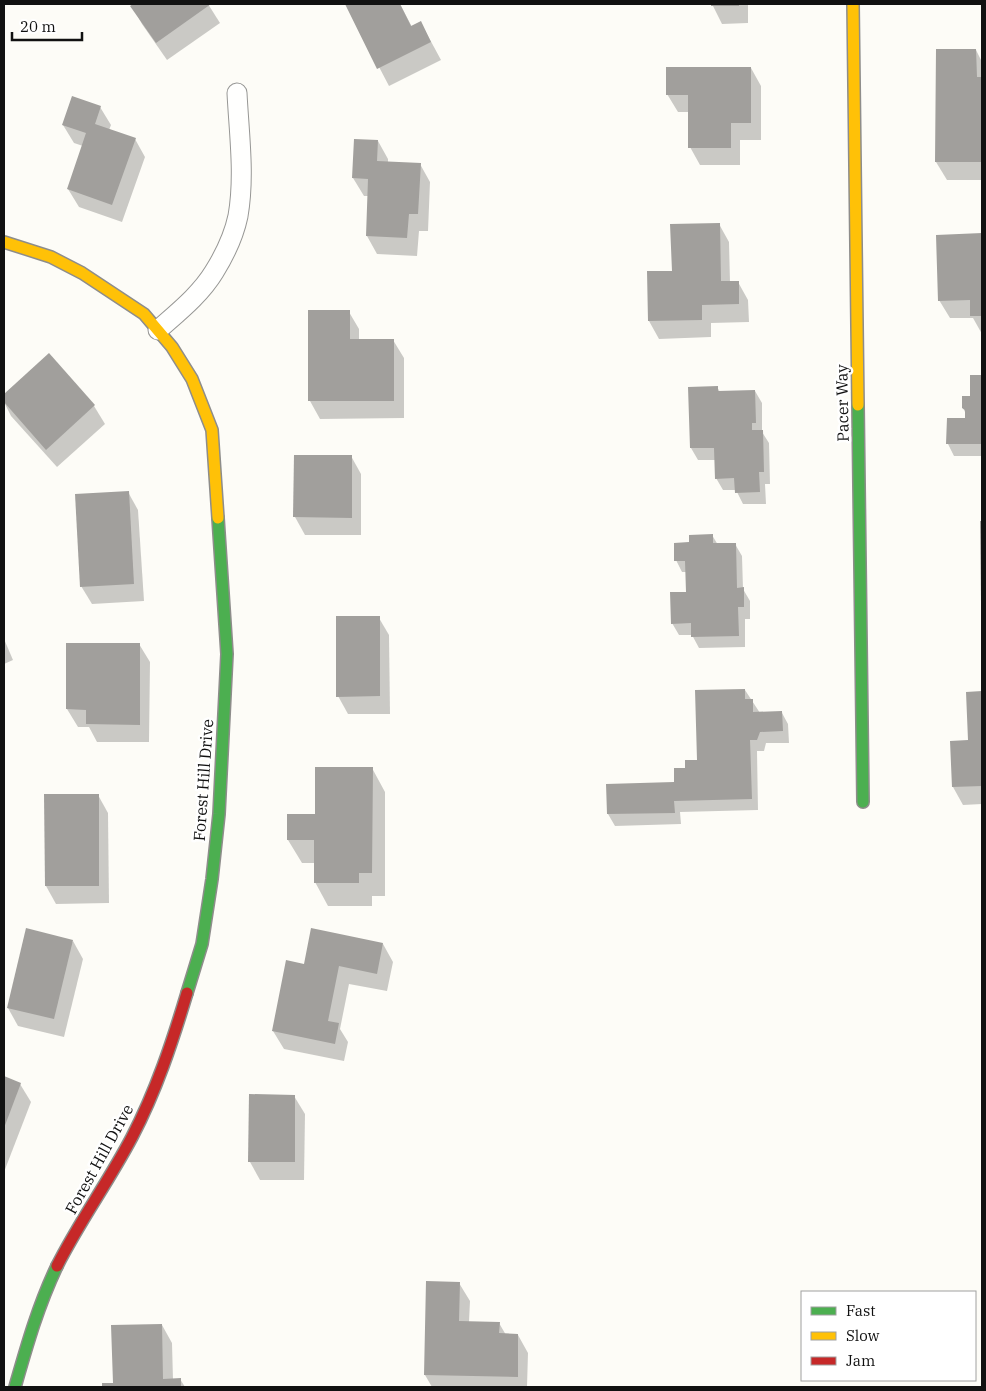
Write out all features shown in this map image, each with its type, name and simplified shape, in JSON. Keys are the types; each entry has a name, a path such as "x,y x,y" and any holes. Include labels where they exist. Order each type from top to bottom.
{"street":[{"name":"Pacer Way","path":"853,4 863,802"},
{"path":"158,330 193,297 214,273 232,235 238,217 241,188 237,93"},
{"name":"Forest Hill Drive","path":"4,242 51,257 82,273 144,314 172,346 192,379 212,430 228,654 219,814 202,944 172,1043 154,1091 132,1137 46,1288 35,1318 15,1387"}],"building":[{"path":"133,4 211,4 156,43 130,6"},
{"path":"345,4 400,4 411,26 421,21 431,42 377,69"},
{"path":"711,4 739,4 739,6 711,6"},
{"path":"936,49 976,49 977,77 982,77 982,162 935,162"},
{"path":"666,67 751,67 751,123 731,123 731,148 688,148 688,95 666,95"},
{"path":"72,96 101,106 95,124 136,138 112,205 67,189 86,133 62,125"},
{"path":"354,139 378,140 377,161 421,163 418,214 409,214 407,238 366,236 368,179 352,178"},
{"path":"720,223 721,281 739,281 739,304 702,305 702,320 648,321 647,271 672,271 670,224"},
{"path":"982,233 982,316 970,316 970,300 938,301 936,235"},
{"path":"308,310 350,310 350,339 394,339 394,401 308,401"},
{"path":"49,353 95,405 46,450 4,402 4,394"},
{"path":"970,375 982,375 982,444 946,444 947,418 965,418 965,410 962,408 962,396 970,396"},
{"path":"718,386 718,391 755,390 756,423 752,423 752,430 763,430 764,472 759,472 760,492 735,493 734,478 715,479 714,448 690,448 688,387"},
{"path":"294,455 352,455 352,518 293,517"},
{"path":"129,491 134,584 80,587 75,494"},
{"path":"980,521 982,521 982,603 981,603"},
{"path":"713,534 713,543 736,543 737,588 744,587 744,607 738,607 739,636 691,637 691,623 671,624 670,592 686,592 685,561 674,561 674,543 689,542 689,535"},
{"path":"336,616 380,616 380,696 336,697"},
{"path":"66,643 140,643 140,725 86,724 86,710 66,709"},
{"path":"745,689 745,699 753,699 753,712 782,711 783,731 760,732 757,740 750,740 752,799 674,801 675,813 607,814 606,784 674,782 674,768 685,768 685,760 697,760 695,690"},
{"path":"982,691 982,786 952,787 950,741 968,740 966,692"},
{"path":"315,767 373,767 372,873 359,873 359,883 314,883 314,840 287,840 287,814 315,814"},
{"path":"44,794 99,794 99,886 45,886"},
{"path":"26,928 73,940 54,1019 7,1008"},
{"path":"311,928 383,943 377,974 339,966 328,1021 339,1023 335,1044 272,1031 286,960 304,964"},
{"path":"4,1076 21,1083 4,1128"},
{"path":"249,1094 295,1095 295,1162 248,1162"},
{"path":"426,1281 460,1282 459,1321 500,1322 499,1333 518,1334 518,1377 424,1375"},
{"path":"162,1324 163,1379 181,1378 181,1387 102,1387 102,1383 113,1383 111,1325"}],"traffic: fast":[{"path":"858,405 863,802"},
{"path":"187,993 202,944 219,814 227,654 218,518"},
{"path":"15,1387 39,1311 57,1266"}],"traffic: slow":[{"path":"853,4 858,405"},
{"path":"4,242 51,257 82,273 144,314 172,347 192,379 212,430 218,518"}],"traffic: jam":[{"path":"57,1266 141,1120 163,1066 187,993"}]}
